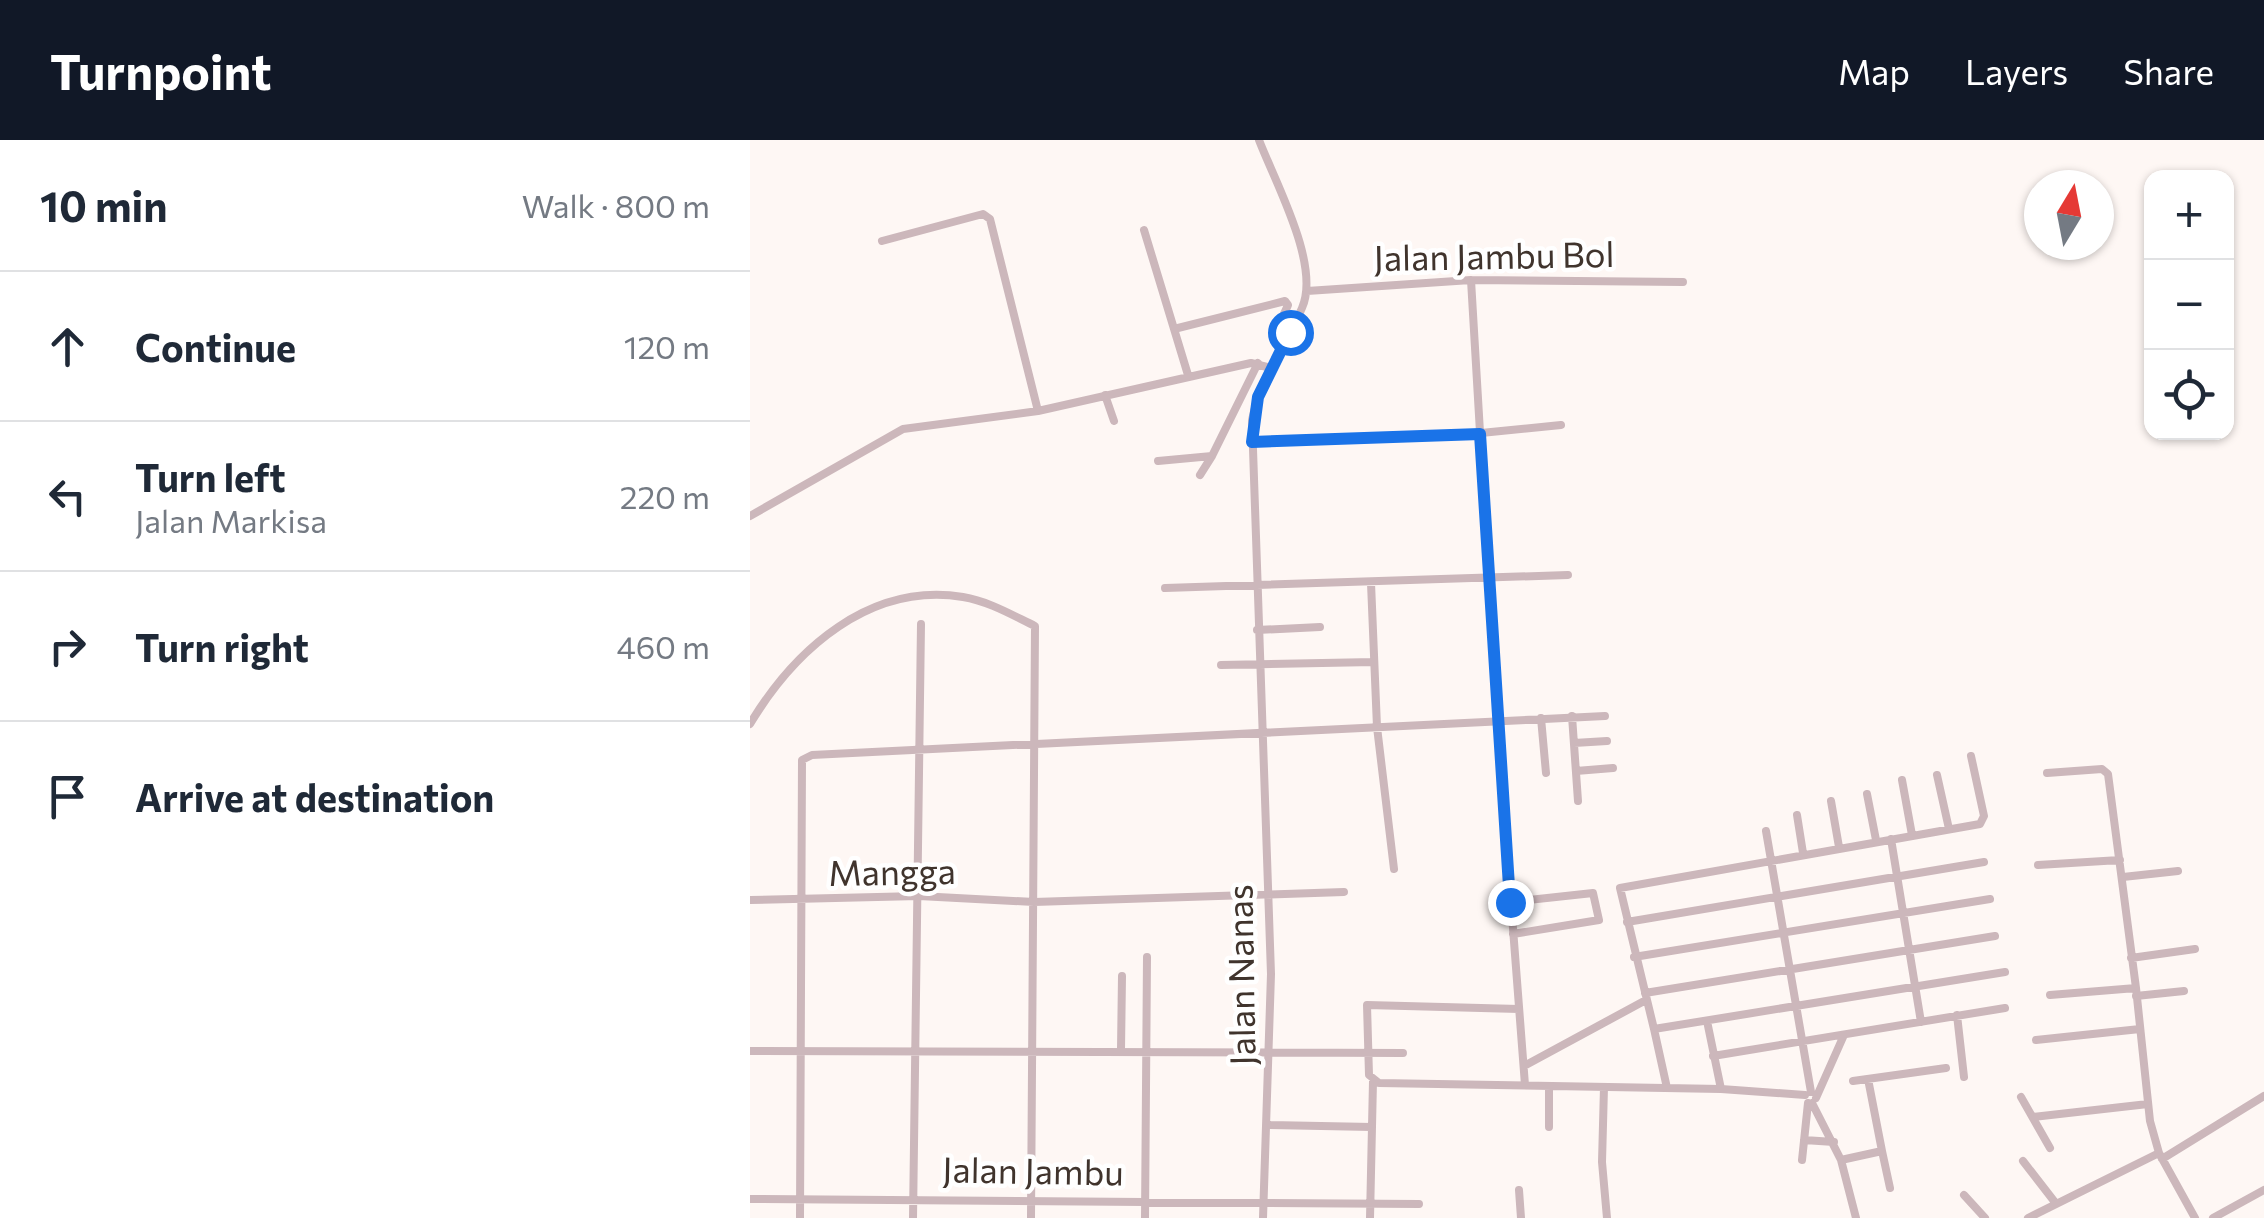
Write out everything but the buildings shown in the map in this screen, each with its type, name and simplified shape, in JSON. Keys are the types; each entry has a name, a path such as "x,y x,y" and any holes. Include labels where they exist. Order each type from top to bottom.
{"street":[{"path":"1200,475 1264,365 1290,332 1307,291 1302,250 1259,140"},
{"path":"882,241 983,214 990,219 1038,411"},
{"path":"1144,230 1188,375"},
{"path":"1470,280 1497,720 1525,1085"},
{"name":"Jalan Jambu Bol","path":"1307,291 1470,280 1683,282"},
{"path":"1174,329 1285,300 1288,305 1279,325 1290,332"},
{"path":"750,516 903,429 1038,411 1188,375 1264,365"},
{"name":"Jalan Nanas","path":"1263,1218 1272,1050 1252,442 1264,365"},
{"path":"1105,395 1114,421"},
{"path":"1252,442 1480,434 1561,425"},
{"path":"1158,461 1212,456"},
{"path":"1165,588 1568,574"},
{"path":"1371,583 1376,727 1394,869"},
{"path":"750,724 784,678 838,624 871,606 929,594 966,597 1035,626 1030,1218"},
{"path":"913,1218 921,624"},
{"path":"1257,630 1320,627"},
{"path":"1220,665 1374,662"},
{"path":"1572,716 1578,801"},
{"path":"800,1218 802,1050 798,902 802,760 812,755 921,749 1606,716"},
{"path":"1541,718 1546,773"},
{"path":"1574,743 1607,741"},
{"path":"1667,1088 1634,957 1622,886 1983,821 1972,756"},
{"path":"1576,771 1612,768"},
{"path":"2047,773 2106,771 2124,877 2148,1104 2160,1156 2195,1218"},
{"path":"1937,775 1949,829"},
{"path":"1902,780 1912,835"},
{"path":"1867,794 1876,840"},
{"path":"1830,801 1839,848"},
{"path":"1796,815 1802,853"},
{"path":"1766,831 1810,1098 1802,1160"},
{"path":"1890,838 1921,1022"},
{"path":"2038,865 2120,860"},
{"path":"1628,922 1984,862"},
{"path":"2124,877 2178,871"},
{"name":"Mangga","path":"750,900 798,902 919,896 1034,902 1344,892"},
{"path":"1510,902 1593,893 1600,920 1513,934"},
{"path":"1634,957 1990,899"},
{"path":"1524,1066 1645,997 1790,968 1995,936"},
{"path":"2131,958 2196,949"},
{"path":"1145,1218 1147,957"},
{"path":"1654,1028 2005,972"},
{"path":"1120,1050 1122,976"},
{"path":"2050,995 2184,991"},
{"path":"1370,1218 1373,1081 1364,1051 1366,1005 1519,1008"},
{"path":"1714,1056 2005,1008"},
{"path":"1957,1016 1964,1077"},
{"path":"1707,1020 1721,1089"},
{"path":"2036,1040 2140,1029"},
{"path":"1810,1098 1844,1035"},
{"path":"750,1051 1403,1053"},
{"path":"1853,1082 1946,1068"},
{"path":"1868,1079 1890,1188"},
{"path":"1373,1081 1721,1089 1810,1098"},
{"path":"1548,1086 1549,1127"},
{"path":"1604,1087 1602,1162 1606,1218"},
{"path":"2028,1218 2054,1201 2160,1156 2264,1096"},
{"path":"2021,1097 2050,1148"},
{"path":"1810,1098 1841,1160 1856,1218"},
{"path":"2032,1117 2148,1104"},
{"path":"1268,1125 1372,1127"},
{"path":"1804,1140 1834,1142"},
{"path":"1841,1160 1882,1151"},
{"path":"2023,1160 2054,1201"},
{"path":"1519,1190 1521,1218"},
{"path":"2213,1218 2264,1190"},
{"path":"1964,1195 1985,1218"},
{"name":"Jalan Jambu","path":"750,1199 914,1197 1419,1204"}],"route":[{"path":"1290,332 1258,397 1252,442 1480,434 1510,902"}]}
